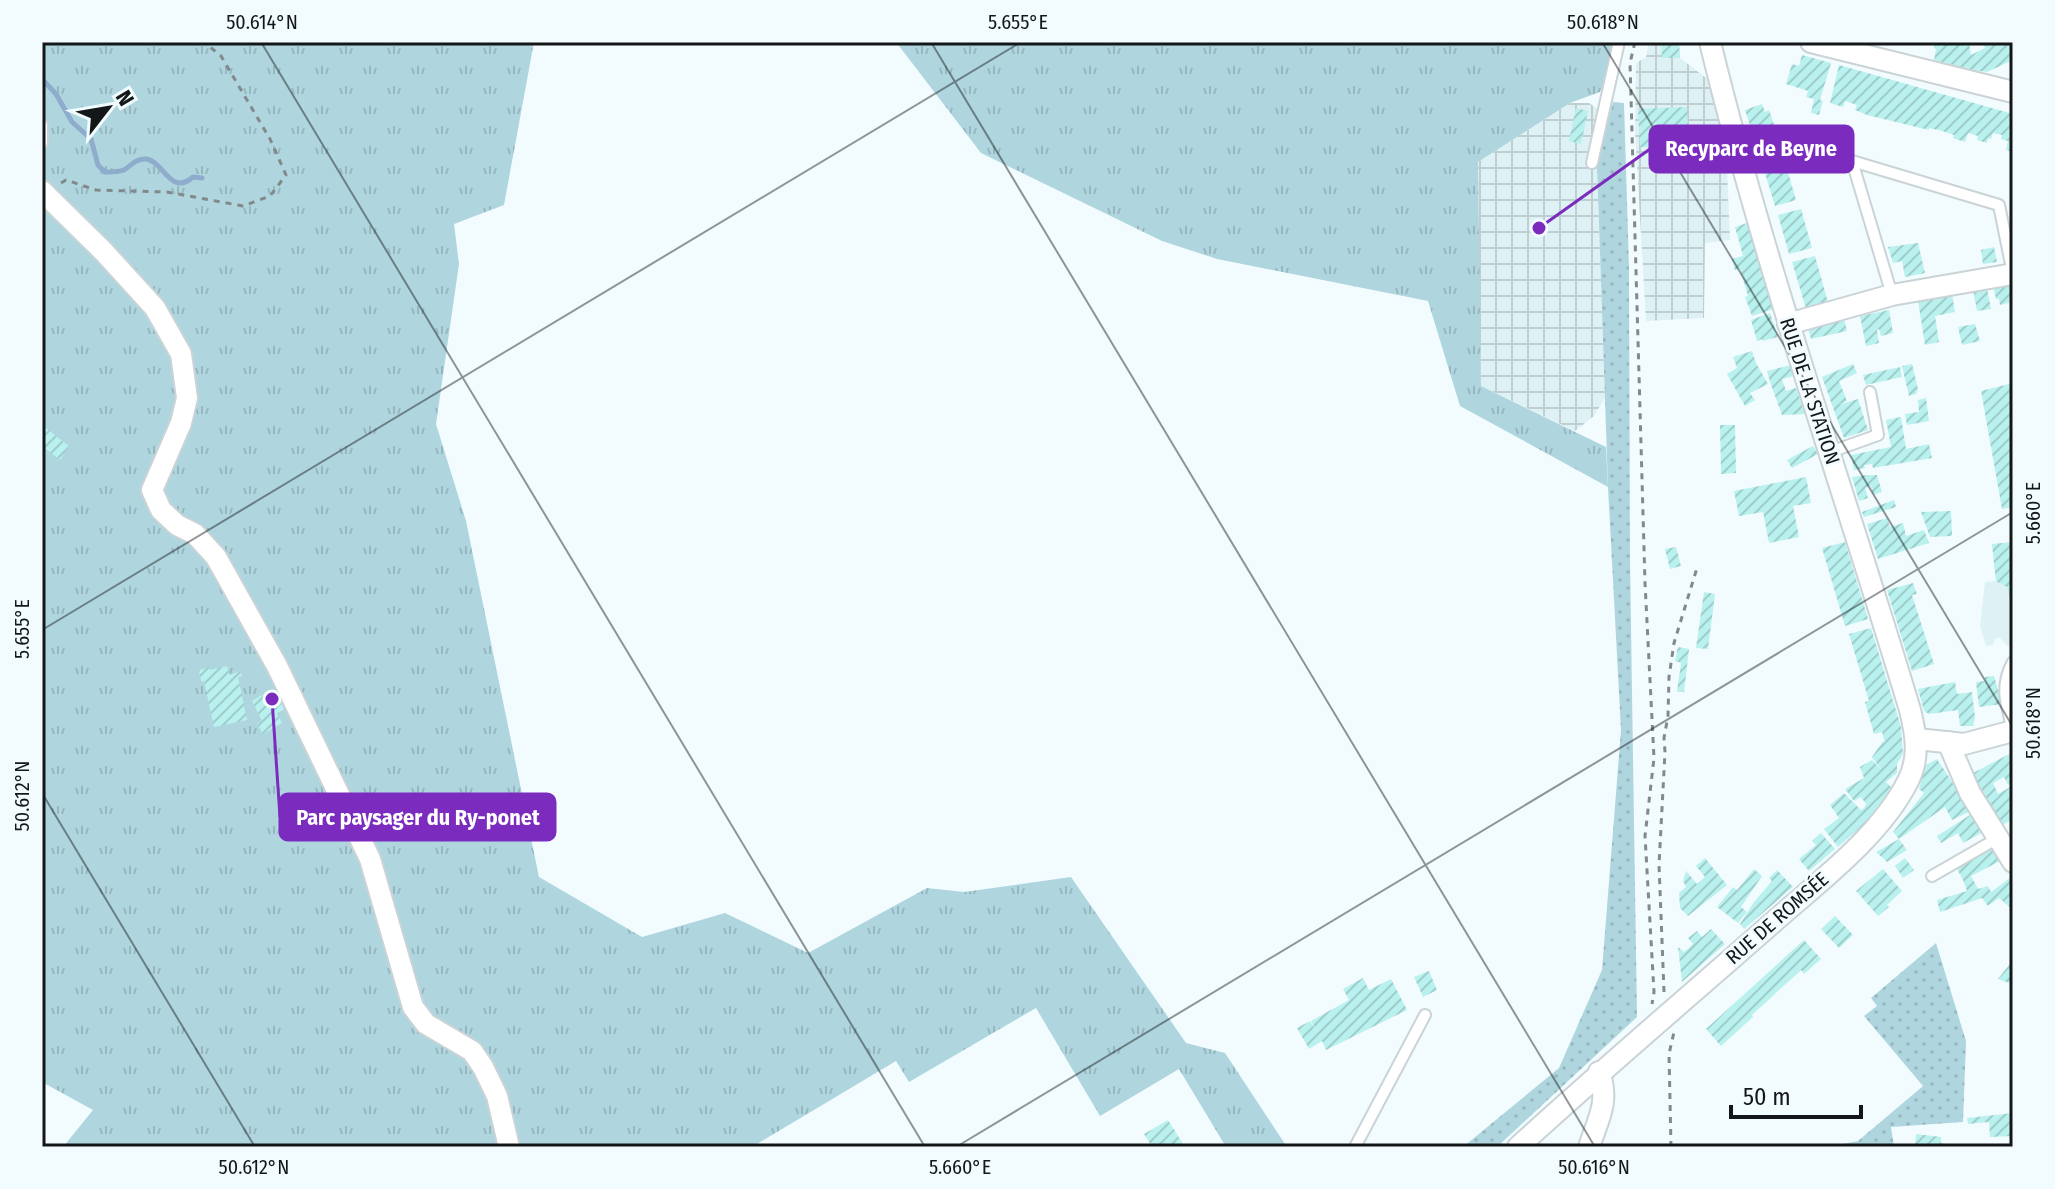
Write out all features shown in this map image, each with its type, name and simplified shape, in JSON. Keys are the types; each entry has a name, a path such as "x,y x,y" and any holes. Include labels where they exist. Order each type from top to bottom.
{"street":[{"name":"RUE DE LA STATION","path":"1710,42 1739,159 1788,324 1901,678 1917,739"},
{"path":"1811,42 2011,90"},
{"path":"43,191 155,308 181,354 187,398 181,423 152,490 161,510 177,525 195,534 216,557 277,666 370,859 413,1007 426,1024 472,1051 483,1067 497,1096 509,1147"},
{"path":"1788,324 1892,295 2013,274"},
{"path":"1917,739 1964,744 2010,735"},
{"name":"RUE DE ROMSÉE","path":"1518,1147 1599,1072 1852,852 1895,804 1910,777 1917,739"},
{"path":"1948,742 1970,793 2013,862"},
{"path":"1589,1147 1603,1109 1605,1088 1599,1072"}],"lane":[{"path":"1592,163 1619,42"},
{"path":"42,125 42,143"},
{"path":"1892,295 1852,161 1999,205 2013,274"},
{"path":"1830,452 1878,435 1870,392"},
{"path":"2010,735 2004,682 2013,662"},
{"path":"1932,876 1998,838"},
{"path":"1355,1147 1425,1015"}],"path":[{"path":"43,191 66,180 96,190 167,192 243,206 270,196 286,175 270,139 221,56 204,42"},
{"path":"1635,42 1630,63 1645,568 1654,758 1645,836 1654,992"},
{"path":"1674,1008 1664,991 1659,865 1664,738 1674,643 1697,568"},
{"path":"1669,1054 1671,1147"}],"shaded area":[{"path":"1649,42 1679,42 1680,58 1710,81 1726,146 1730,240 1705,243 1704,318 1646,321 1635,131 1636,63 1646,57"},
{"path":"1570,103 1589,103 1608,116 1597,165 1605,398 1594,416 1575,431 1481,386 1479,291 1478,162"},
{"path":"2013,542 2013,643 2008,646 1999,637 1993,645 1986,646 1980,626 1985,582 1996,581 1992,544"}],"green space":[{"path":"42,42 534,42 504,205 454,224 459,264 436,424 466,521 539,877 642,937 725,913 808,953 927,888 964,892 1071,877 1186,1043 1225,1053 1287,1147 1226,1147 1179,1069 1100,1116 1036,1008 909,1082 896,1061 752,1147 63,1147 93,1110 42,1082"},
{"path":"896,42 1619,42 1600,92 1570,103 1478,162 1481,386 1606,447 1608,487 1460,406 1428,301 1217,259 1162,241 981,153"},
{"path":"1613,102 1624,103 1629,268 1637,1017 1497,1147 1463,1147 1559,1068 1602,970 1621,730 1608,487 1597,165"},
{"path":"1936,943 1966,1041 1963,1122 1891,1127 1894,1147 1827,1147 1858,1141 1923,1086 1864,1016 1877,1006 1871,998"}],"building":[{"path":"1661,42 1679,42 1680,58 1662,58"},
{"path":"1935,42 1969,42 1971,55 1985,48 1982,42 2013,42 2013,60 1987,72 1973,70 1934,60"},
{"path":"1802,55 1831,63 1819,115 1811,113 1814,99 1806,97 1808,91 1786,84 1792,64 1799,66"},
{"path":"1839,65 2013,114 2013,152 2006,150 2008,141 2001,139 2002,135 1993,133 1987,143 1968,133 1965,142 1942,131 1867,115 1855,110 1857,105 1845,101 1843,107 1830,103"},
{"path":"1762,104 1765,112 1769,110 1779,139 1757,147 1745,110"},
{"path":"1687,107 1689,146 1640,147 1638,109"},
{"path":"1576,108 1588,111 1581,144 1569,141"},
{"path":"1781,148 1796,200 1775,206 1759,154"},
{"path":"1801,209 1812,248 1789,254 1778,215"},
{"path":"1747,223 1774,309 1752,316 1740,269 1735,270 1732,259 1743,256 1735,227"},
{"path":"1918,243 1925,273 1905,277 1902,261 1893,263 1888,247"},
{"path":"1994,247 1997,262 1983,264 1981,250"},
{"path":"1815,256 1829,306 1807,312 1792,262"},
{"path":"2013,283 2013,302 2000,305 1993,287"},
{"path":"1987,288 1991,309 1977,311 1973,290"},
{"path":"1952,294 1955,312 1935,316 1939,342 1925,345 1918,301"},
{"path":"1889,310 1893,333 1881,336 1879,329 1879,343 1866,346 1860,316"},
{"path":"1770,313 1778,337 1757,341 1751,320"},
{"path":"1843,315 1847,331 1811,339 1807,324"},
{"path":"1975,324 1980,341 1962,345 1958,327"},
{"path":"1752,351 1768,384 1750,393 1755,400 1745,406 1727,374 1737,368 1733,357"},
{"path":"1853,364 1857,373 1839,381 1847,401 1838,405 1858,399 1868,430 1844,438 1822,377"},
{"path":"1912,364 1918,389 1916,394 1909,396 1902,366"},
{"path":"1791,365 1794,376 1782,379 1786,391 1796,388 1805,414 1782,415 1770,382 1767,371"},
{"path":"1900,367 1902,377 1866,385 1863,375"},
{"path":"2013,383 2013,422 2010,423 2013,437 2013,507 2002,509 1981,391"},
{"path":"1926,398 1929,421 1907,425 1905,414 1919,412 1918,400"},
{"path":"1901,417 1906,449 1929,444 1932,458 1873,468 1872,464 1864,465 1865,468 1854,470 1851,455 1891,447 1886,420"},
{"path":"42,425 69,446 60,460 42,446"},
{"path":"1720,425 1735,425 1736,473 1721,474"},
{"path":"1813,446 1818,454 1792,468 1787,460"},
{"path":"1877,475 1882,492 1873,495 1871,486 1865,488 1868,498 1859,501 1852,477"},
{"path":"1806,477 1811,503 1793,506 1799,537 1769,543 1763,512 1739,516 1734,491"},
{"path":"1894,500 1896,507 1864,517 1862,512"},
{"path":"1951,511 1952,536 1930,537 1921,512"},
{"path":"1887,518 1890,527 1903,523 1906,536 1924,530 1929,543 1878,559 1867,524"},
{"path":"1845,542 1868,619 1845,626 1822,548"},
{"path":"2013,542 2012,604 2007,587 1996,581 1992,544"},
{"path":"1676,547 1681,566 1670,569 1665,549"},
{"path":"1913,583 1917,594 1912,595 1934,664 1912,671 1887,590"},
{"path":"1704,592 1715,594 1708,649 1696,648"},
{"path":"1871,628 1901,727 1903,754 1897,764 1897,773 1886,782 1893,789 1872,817 1838,847 1824,829 1839,818 1830,805 1844,793 1861,810 1864,808 1866,804 1861,797 1854,801 1845,789 1864,778 1860,767 1872,760 1881,769 1872,757 1883,741 1885,743 1882,732 1874,734 1865,702 1869,701 1849,634"},
{"path":"1678,647 1689,649 1684,692 1677,692 1681,663 1675,661"},
{"path":"227,666 230,675 240,671 242,676 238,677 247,720 214,727 204,681 199,674 200,670 209,667 210,670"},
{"path":"1994,676 2002,704 1979,707 1976,682"},
{"path":"1955,682 1957,694 1972,692 1973,726 1960,726 1958,710 1929,714 1924,711 1918,689"},
{"path":"273,689 284,709 277,714 282,723 263,734 257,724 262,721 252,701"},
{"path":"2013,752 2013,782 2008,785 2004,777 1993,783 1998,794 2012,786 2013,789 2013,819 2001,826 1973,773"},
{"path":"1937,759 1971,811 1952,820 1945,807 1899,839 1893,832 1924,793 1919,789 1924,766"},
{"path":"1973,813 1985,831 1963,843 1958,833 1941,843 1937,836"},
{"path":"1821,833 1835,849 1809,871 1799,859 1816,845 1812,841"},
{"path":"1899,839 1907,850 1887,862 1876,852"},
{"path":"1994,847 2002,860 1971,876 1978,889 1988,886 1991,892 2013,876 2013,910 1999,898 1988,906 1982,898 1940,912 1937,900 1967,891 1956,867"},
{"path":"1705,858 1727,885 1688,916 1680,908 1679,893 1686,887 1683,881 1686,871 1697,884 1705,877 1696,866"},
{"path":"1905,858 1914,870 1903,878 1895,866"},
{"path":"1754,869 1762,876 1741,907 1747,912 1738,923 1717,907 1733,887 1737,890"},
{"path":"1883,869 1902,891 1878,916 1856,891"},
{"path":"1777,870 1793,887 1744,929 1740,924"},
{"path":"1835,916 1853,935 1839,948 1821,929"},
{"path":"1711,929 1725,944 1682,982 1678,947 1684,952 1693,944 1688,938 1697,931 1702,937"},
{"path":"1804,940 1821,959 1804,974 1801,970 1721,1046 1706,1029"},
{"path":"2013,960 2013,977 2009,983 1998,979"},
{"path":"1429,971 1437,990 1423,997 1414,977"},
{"path":"1363,978 1369,990 1391,979 1407,1010 1326,1050 1322,1041 1309,1049 1297,1028 1310,1021 1317,1032 1311,1021 1349,1000 1343,989"},
{"path":"2013,1113 2013,1136 1990,1137 1989,1122 1968,1124 1967,1118"},
{"path":"1168,1120 1185,1147 1152,1147 1144,1134"},
{"path":"1916,1134 1941,1137 1941,1143 1954,1147 1915,1147"}],"waterway":[{"path":"42,79 56,94 72,122 91,139 98,165 105,172 122,171 136,161 146,159 178,183 193,177 202,178"}],"place":[{"name":"Recyparc de Beyne","path":"1539,228"},
{"name":"Parc paysager du Ry-ponet","path":"272,699"}]}
